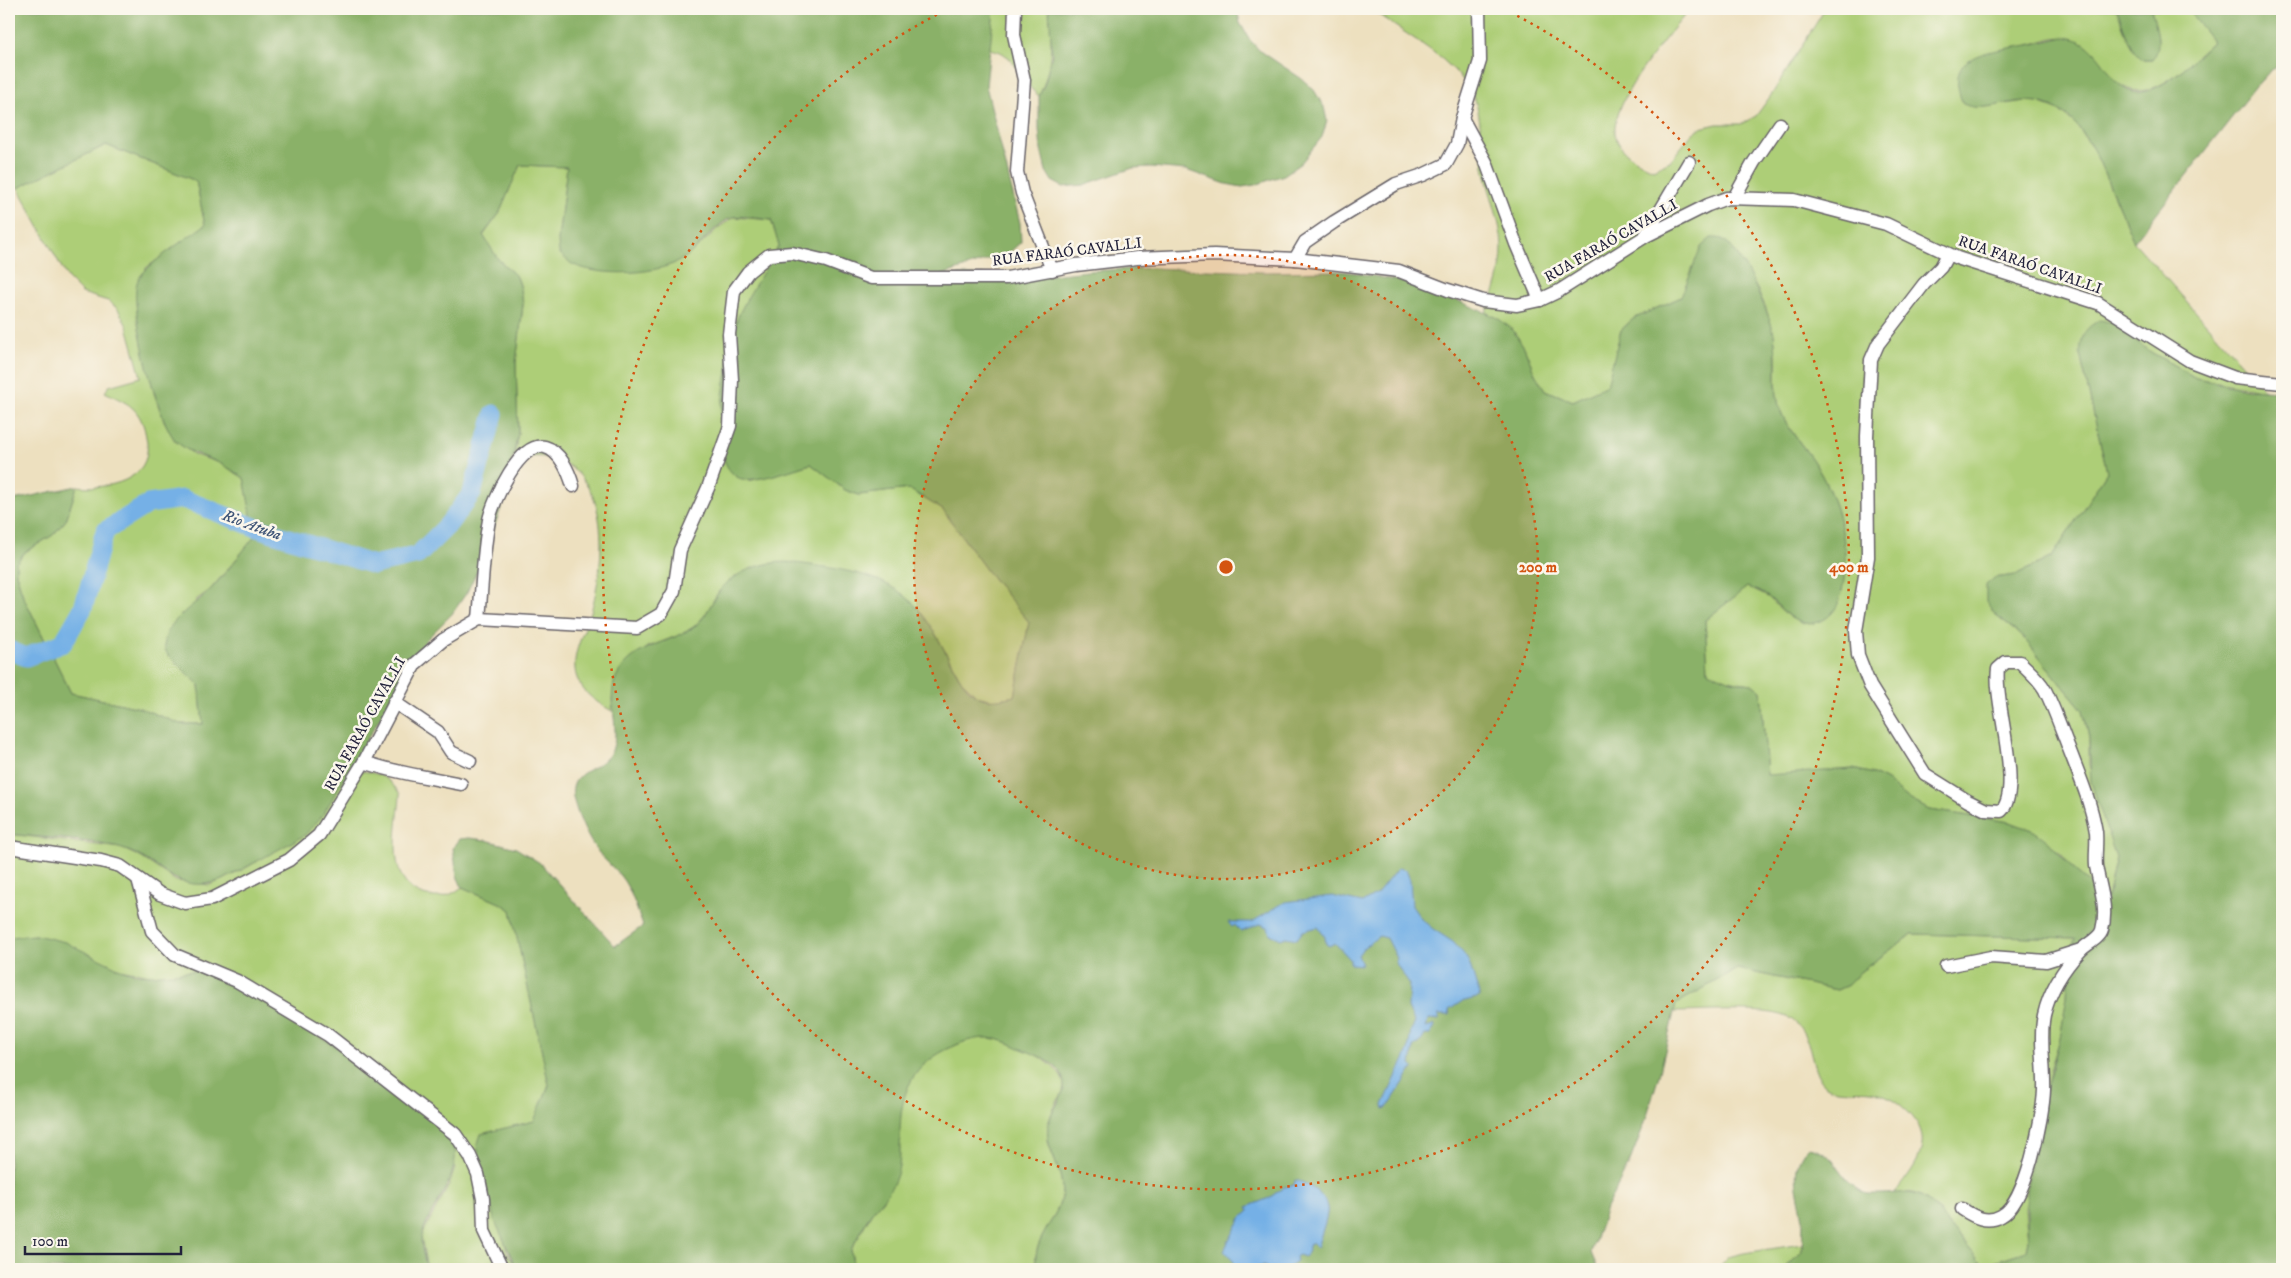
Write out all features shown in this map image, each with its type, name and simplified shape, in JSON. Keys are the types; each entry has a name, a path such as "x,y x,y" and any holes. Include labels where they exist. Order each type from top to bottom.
{"street":[{"path":"1015,9 1014,35 1024,80 1017,172 1022,193 1052,270"},
{"path":"1295,259 1305,242 1350,212 1396,184 1423,175 1446,164 1457,144 1462,118 1480,61 1479,11"},
{"path":"1462,118 1486,162 1516,244 1540,300"},
{"path":"1734,198 1754,162 1780,124"},
{"path":"1646,236 1689,162"},
{"name":"RUA FARAÓ CAVALLI","path":"9,847 101,860 120,866 160,894 185,903 212,899 256,879 289,860 319,835 364,762 415,664 443,640 479,619 637,628 662,614 674,591 680,550 708,488 730,426 732,380 729,334 734,291 748,272 769,255 792,253 826,261 871,278 1007,278 1137,258 1214,255 1295,259 1398,271 1484,301 1517,305 1540,300 1559,291 1646,236 1708,205 1727,198 1794,200 1886,224 1948,254 2098,304 2190,361 2235,378 2282,383"},
{"path":"1948,254 1942,267 1924,284 1878,344 1871,360 1867,436 1868,557 1856,631 1858,655 1870,686 1925,774 1986,810 2001,811 2008,801 2004,730 1996,679 1998,669 2006,662 2020,662 2034,676 2044,690 2057,718 2088,799 2096,831 2096,864 2105,910 2102,932 2082,950 2055,982 2044,1016 2044,1092 2041,1122 2033,1158 2019,1193 2010,1208 2002,1216 1988,1220 1975,1217 1962,1209"},
{"path":"479,619 489,519 503,484 520,458 534,448 541,446 550,448 569,473 573,486"},
{"path":"394,702 438,732 451,752 470,762"},
{"path":"364,762 387,770 422,775 461,784"},
{"path":"138,879 152,931 176,955 237,981 328,1035 455,1134 470,1156 478,1174 483,1198 484,1231 502,1269"},
{"path":"1946,966 1991,958 2046,961 2082,950"}],"green space":[{"path":"9,9 994,9 986,86 1020,223 1021,242 1009,253 942,275 1051,275 1152,268 1263,272 1335,271 1400,281 1447,296 1496,317 1512,329 1524,347 1535,374 1545,390 1573,401 1607,385 1621,330 1633,319 1681,297 1701,247 1711,238 1722,239 1729,244 1745,267 1772,325 1776,352 1776,388 1779,406 1786,422 1825,482 1838,515 1845,550 1843,584 1839,601 1834,611 1825,619 1810,624 1798,622 1766,595 1747,587 1705,620 1708,671 1731,681 1752,684 1761,691 1767,775 1853,769 1873,774 1887,781 1909,799 1929,810 2010,822 2034,831 2047,840 2071,867 2107,898 2116,858 2091,782 2089,737 2083,710 2022,636 1995,615 1986,601 1986,585 1994,578 2016,575 2052,557 2107,472 2080,354 2084,333 2094,323 2100,320 2114,323 2149,351 2196,378 2246,389 2282,391 2282,1269 1783,1269 1802,1252 1803,1221 1796,1173 1798,1164 1808,1147 1826,1154 1848,1180 1864,1193 1910,1193 1923,1197 1930,1202 1983,1265 2026,1251 2028,1240 2026,1191 2044,1096 2060,1039 2067,997 2069,963 2076,938 1912,934 1860,972 1848,985 1837,990 1737,969 1676,1004 1660,1072 1644,1125 1628,1166 1606,1208 1591,1253 1598,1269 1037,1269 1037,1250 1061,1199 1061,1179 1049,1144 1048,1126 1062,1095 1064,1083 1059,1070 1048,1061 1007,1042 984,1038 970,1040 940,1053 918,1070 911,1081 903,1105 900,1158 897,1175 891,1188 869,1217 852,1247 854,1269 517,1269 494,1219 477,1146 481,1134 534,1121 549,1085 511,910 502,904 462,887 457,876 453,848 460,839 486,840 516,848 540,863 615,946 643,926 632,895 624,881 600,854 587,835 575,805 573,787 580,776 604,761 612,750 615,741 615,731 612,701 615,681 619,672 626,663 643,650 697,625 718,593 733,578 753,568 786,562 853,572 881,581 912,602 941,643 964,684 972,692 985,699 1015,696 1029,622 987,571 943,510 909,489 859,495 845,490 811,464 752,479 737,477 728,468 720,443 720,427 731,340 736,322 745,302 779,245 771,220 733,217 714,230 689,255 659,268 614,273 586,269 572,264 559,253 558,240 567,167 520,165 499,214 483,235 498,259 517,277 521,288 523,305 516,363 518,433 504,500 481,563 467,592 452,614 426,640 322,816 305,835 223,880 205,884 191,884 179,880 134,853 119,848 78,841 9,834 9,501 77,486 66,520 53,535 25,552 16,563 16,573 23,596 71,693 140,708 180,724 203,724 199,685 167,654 166,635 178,617 217,583 255,536 244,478 221,464 187,449 177,442 169,431 153,389 140,336 136,292 138,280 158,259 205,225 196,181 106,145 18,188 9,181"},
{"path":"994,9 1049,9 1051,31 1049,64 1039,96 1029,86 1009,58 1001,52 989,49"},
{"path":"1049,9 1237,9 1240,23 1250,40 1259,50 1302,79 1314,90 1324,107 1327,121 1322,137 1301,163 1284,175 1255,185 1242,187 1226,184 1186,170 1151,167 1133,168 1083,185 1063,187 1052,181 1046,171 1039,129 1039,96 1045,83 1052,54"},
{"path":"1371,9 1690,9 1631,86 1616,120 1615,133 1620,146 1635,160 1653,169 1670,161 1692,134 1700,128 1717,124 1741,124 1756,116 1772,94 1825,9 2117,9 2133,49 2143,60 2152,60 2158,38 2151,9 2188,9 2213,42 2162,84 2134,91 2121,85 2086,46 2061,37 2028,45 1985,107 2025,101 2038,102 2057,109 2076,124 2095,152 2134,242 2266,391 2196,378 2149,351 2114,323 2080,354 2107,472 2052,557 2016,575 1994,578 1995,615 2022,636 2083,710 2089,737 2089,765 2116,858 2107,898 2071,867 2062,855 2034,831 2010,822 1929,810 1909,799 1887,781 1873,774 1853,769 1767,776 1761,691 1752,684 1731,681 1708,672 1705,620 1747,587 1768,597 1789,617 1803,624 1842,591 1844,559 1841,527 1832,496 1817,467 1791,430 1777,400 1775,342 1767,311 1758,291 1744,269 1701,247 1681,297 1633,319 1621,330 1608,385 1573,401 1545,390 1535,374 1524,347 1512,329 1486,312 1498,280 1502,247 1498,218 1483,161 1478,113 1471,91 1464,81 1443,60"},
{"path":"2117,9 2151,9 2158,42 2156,54 2152,60 2143,60 2134,51"},
{"path":"2188,9 2282,9 2282,64 2270,71 2259,83 2134,242 2097,157 2080,130 2070,119 2044,103 2019,101 1986,107 1963,104 1958,87 1958,75 1963,65 1971,59 1982,54 2064,37 2079,40 2088,46 2099,57 2118,83 2126,89 2134,92 2145,91 2159,86 2180,71 2213,42"},
{"path":"106,145 196,181 205,225 146,268 137,320 154,393 163,419 175,441 195,455 220,463 244,478 256,536 210,590 196,600 186,671 199,685 203,724 180,724 140,708 71,693 23,596 16,573 16,563 25,552 53,535 66,520 77,486 101,486 125,480 135,474 142,466 147,455 145,431 137,413 127,404 105,392 109,386 141,377 127,326 118,309 108,301 82,293 68,279 18,188"},
{"path":"520,165 567,167 558,240 696,249 718,228 734,217 771,220 779,245 732,340 722,405 720,441 749,481 811,464 845,490 859,495 909,489 943,510 987,571 1029,622 1015,696 994,700 977,696 961,680 935,633 917,608 719,591 705,615 695,626 682,634 648,647 619,672 612,699 612,711 596,701 583,689 577,678 575,661 576,653 591,612 599,575 601,533 598,513 592,495 583,479 569,466 551,458 514,458 518,433 516,363 523,305 521,288 517,277 498,259 483,236 499,214"},
{"path":"349,769 366,771 384,777 400,794 396,837 398,867 404,880 413,890 427,896 441,897 450,895 462,887 502,904 511,910 549,1085 535,1121 481,1134 507,1252 517,1269 427,1269 421,1236 449,1185 455,1168 150,975 120,969 36,935 9,937 9,834 121,848 142,858 176,881 209,885 223,880 251,865 322,816"},
{"path":"1912,934 2076,938 2069,963 2067,997 2060,1039 2050,1070 2025,1209 2028,1240 2026,1251 1983,1265 1930,1202 1913,1193 1893,1195 1915,1164 1922,1143 1921,1132 1916,1121 1898,1103 1885,1095 1875,1092 1840,1090 1829,1088 1825,1085 1815,1068 1808,1042 1800,1027 1790,1018 1777,1014 1748,1011 1673,1012 1676,1004 1737,969 1837,990 1848,985 1860,972"},
{"path":"36,935 65,942 120,969 137,974 151,975 193,971 219,973 376,1072 453,1136 455,1150 451,1176 427,1222 421,1238 427,1269 11,1269 9,1257 9,937"},
{"path":"985,1036 1021,1047 1034,1054 1056,1070 1063,1080 1064,1090 1051,1114 1048,1124 1048,1140 1062,1183 1061,1199 1037,1250 1037,1269 854,1269 851,1250 872,1212 883,1200 900,1123 901,1105 905,1090 918,1070 938,1053 968,1040"},
{"path":"1802,1244 1802,1252 1783,1269 1717,1269 1728,1257"}],"water":[{"path":"1398,868 1406,870 1410,880 1412,906 1421,919 1453,942 1469,962 1480,997 1461,1002 1449,1010 1450,1015 1438,1015 1438,1020 1428,1019 1426,1028 1434,1024 1435,1026 1430,1035 1425,1035 1420,1043 1414,1046 1411,1064 1414,1067 1387,1108 1384,1109 1383,1105 1408,1051 1411,1030 1415,1023 1408,1008 1409,984 1395,962 1397,958 1387,938 1379,936 1363,948 1358,955 1362,965 1350,964 1350,959 1335,943 1329,946 1326,944 1325,937 1318,927 1303,931 1297,939 1286,937 1281,939 1270,934 1268,927 1260,924 1241,932 1235,925 1232,927 1228,922 1252,922 1285,902 1332,896 1362,903 1377,894"},
{"path":"1295,1180 1306,1184 1317,1192 1322,1197 1327,1208 1317,1248 1313,1243 1308,1245 1309,1251 1304,1257 1298,1255 1296,1257 1297,1261 1288,1269 1267,1269 1264,1265 1252,1269 1234,1269 1233,1260 1224,1250 1241,1218 1249,1211 1247,1207 1269,1198 1284,1187 1294,1185"}],"waterway":[{"name":"Rio Atuba","path":"9,650 26,657 63,643 83,608 105,531 148,504 183,499 257,528 374,565 418,555 447,526 472,493 494,414"}]}
